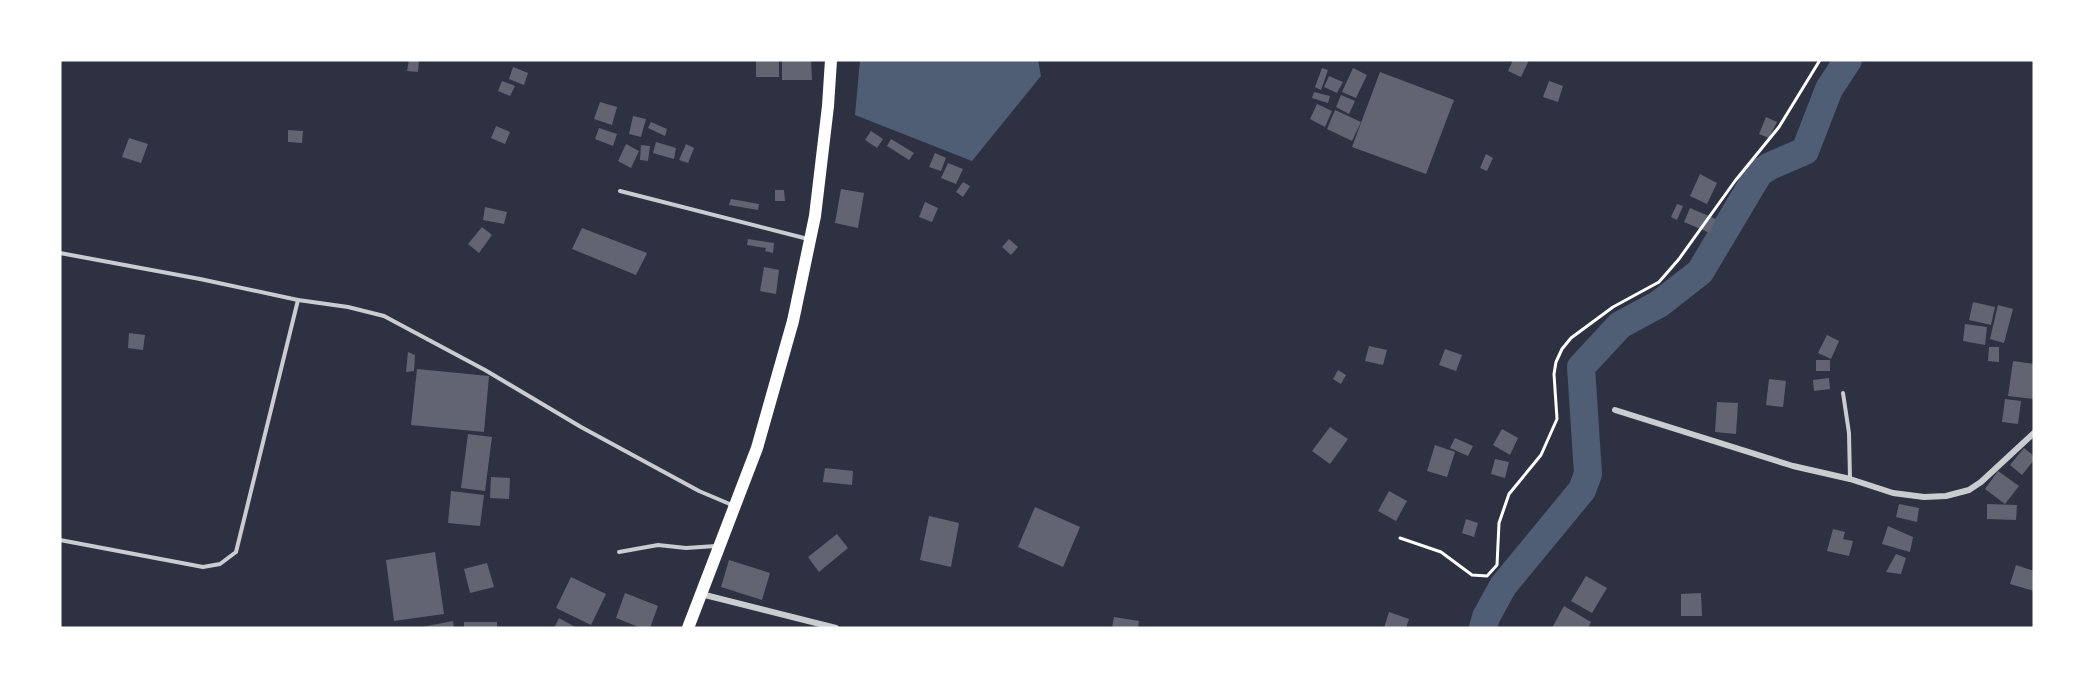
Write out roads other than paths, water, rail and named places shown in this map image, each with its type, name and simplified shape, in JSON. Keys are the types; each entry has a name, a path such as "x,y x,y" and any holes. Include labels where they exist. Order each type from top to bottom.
{"main road":[{"path":"688,628 757,448 790,333 814,216 831,60"}],"street":[{"path":"1615,410 1793,466 1850,479 1893,493 1924,497 1946,496 1969,490 1981,482 2034,433"},
{"path":"700,594 836,628"}],"lane":[{"path":"620,191 809,239"},
{"path":"60,253 297,300 348,307 384,316 476,365 581,427 699,491 735,506"},
{"path":"60,540 203,567 220,564 236,552 297,300"},
{"path":"1843,393 1849,433 1850,479"},
{"path":"619,552 658,546 686,548 720,546"}],"water":[{"path":"860,60 1038,60 1041,76 972,161 855,115"}],"waterway":[{"path":"1483,628 1486,617 1503,586 1582,490 1588,474 1581,367 1620,325 1659,304 1700,272 1759,173 1805,151 1829,89 1848,60"}]}
